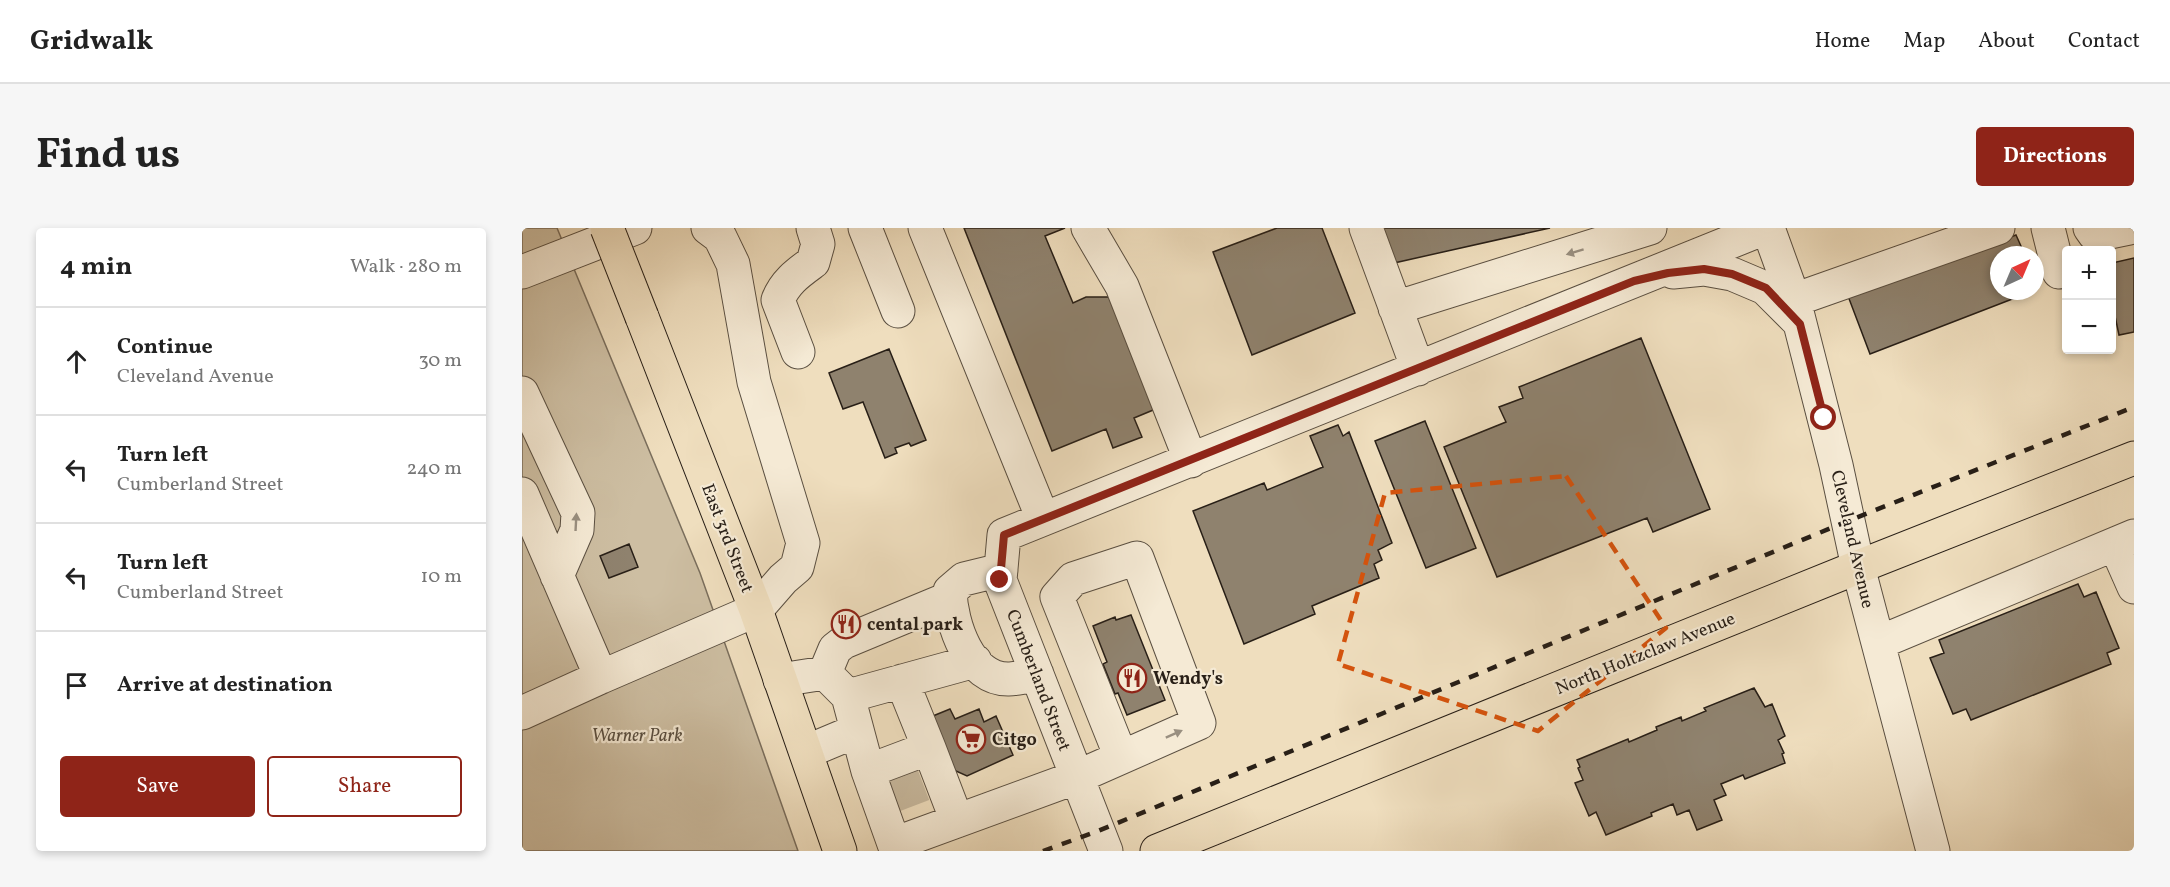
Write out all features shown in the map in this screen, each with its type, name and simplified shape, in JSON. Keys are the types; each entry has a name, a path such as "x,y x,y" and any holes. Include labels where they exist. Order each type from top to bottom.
{"main road":[{"name":"East 3rd Street","path":"607,228 756,610 840,851"},
{"name":"North Holtzclaw Avenue","path":"1157,851 1858,567 2134,458"}],"street":[{"path":"522,272 634,228"},
{"path":"522,713 756,610 783,579 797,567 803,543 754,382 733,264 720,237 708,228"},
{"path":"798,352 778,300 783,288 813,262 818,244 813,228"},
{"path":"865,228 898,311"},
{"path":"925,228 1043,519"},
{"path":"1088,228 1122,286 1191,461"},
{"path":"1366,228 1418,369"},
{"path":"1395,308 1650,228"},
{"name":"Cumberland Street","path":"1106,851 1000,580 1004,535 1767,228"},
{"name":"Cleveland Avenue","path":"1767,228 1797,312 1836,465 1858,567 1933,851"},
{"path":"1797,312 1998,228"},
{"path":"2048,228 2060,272"},
{"path":"2090,228 2095,235 2129,228"},
{"name":"Cumberland Street","path":"1634,281 1668,273 1704,269 1732,274 1766,288 1797,312"},
{"path":"522,393 578,513 577,530 556,576"},
{"path":"522,494 602,677"},
{"path":"1878,643 2125,540 2134,587"},
{"path":"885,848 920,821 957,821 1077,777 1116,745 1199,723 1137,558 1073,579 1057,597 1116,745"},
{"path":"1001,570 964,579 950,591 962,646 983,672 1008,680 1037,674"},
{"path":"1116,745 1113,706 1081,632 1076,603 1085,590 1121,578 1130,582 1158,612"},
{"path":"825,673 835,649 844,642 950,598"},
{"path":"1019,629 1062,611"},
{"path":"848,696 975,661"},
{"path":"780,680 825,673"},
{"path":"825,673 848,696 856,731 889,769 885,848"},
{"path":"902,681 957,821"},
{"path":"806,752 856,731"},
{"path":"889,769 929,748"}],"highlighted area":[{"path":"1566,476 1666,628 1538,731 1338,664 1385,493"}],"green space":[{"name":"Warner Park","path":"522,228 557,228 700,573 798,851 522,851"}],"building":[{"path":"964,228 1065,228 1045,236 1073,303 1086,297 1115,297 1158,408 1134,418 1142,437 1113,448 1106,429 1052,451"},
{"path":"1277,228 1322,228 1355,313 1252,355 1213,252"},
{"path":"1377,228 1550,228 1385,265"},
{"path":"2016,235 2021,246 1990,246 1990,300 2010,300 1870,354 1848,296"},
{"path":"2134,258 2134,332 2119,335 2116,321 2116,262"},
{"path":"1641,338 1710,509 1653,532 1647,518 1497,577 1444,447 1506,422 1499,407 1523,398 1519,387"},
{"path":"889,349 926,440 911,446 909,443 895,448 897,453 885,458 863,402 843,409 829,373"},
{"path":"1425,421 1476,548 1426,568 1375,441"},
{"path":"1338,425 1343,436 1349,432 1392,543 1378,550 1382,560 1374,564 1379,578 1312,606 1315,614 1244,644 1193,511 1264,483 1267,490 1323,467 1310,436"},
{"path":"629,544 638,567 609,578 600,556"},
{"path":"2078,584 2084,597 2096,592 2119,648 2107,653 2111,664 1971,720 1966,709 1953,714 1930,658 1944,653 1939,640"},
{"name":"Wendy's","path":"1131,615 1165,700 1127,715 1118,693 1115,694 1103,664 1107,662 1093,626 1115,617 1116,620"},
{"path":"1754,688 1765,707 1772,704 1785,736 1778,740 1784,753 1782,754 1785,763 1745,779 1743,775 1721,784 1726,795 1714,800 1722,820 1697,830 1689,810 1677,815 1673,804 1651,813 1652,816 1606,835 1596,812 1589,816 1575,783 1583,780 1577,760 1628,739 1629,742 1657,730 1656,727 1681,717 1682,721 1706,711 1704,708"},
{"name":"Citgo","path":"950,709 955,719 979,709 984,722 996,716 1013,755 967,776 947,767 928,718"}],"tunnel":[{"path":"902,775 915,809"}],"railway":[{"path":"1043,851 1098,831 1848,521 2134,407"}],"place":[{"name":"cental park","path":"846,624"},
{"name":"Wendy's","path":"1132,678"},
{"name":"Citgo","path":"971,739"}],"route":[{"path":"1000,580 1004,535 1634,281 1668,273 1704,269 1732,274 1766,288 1800,324 1824,418"}]}
